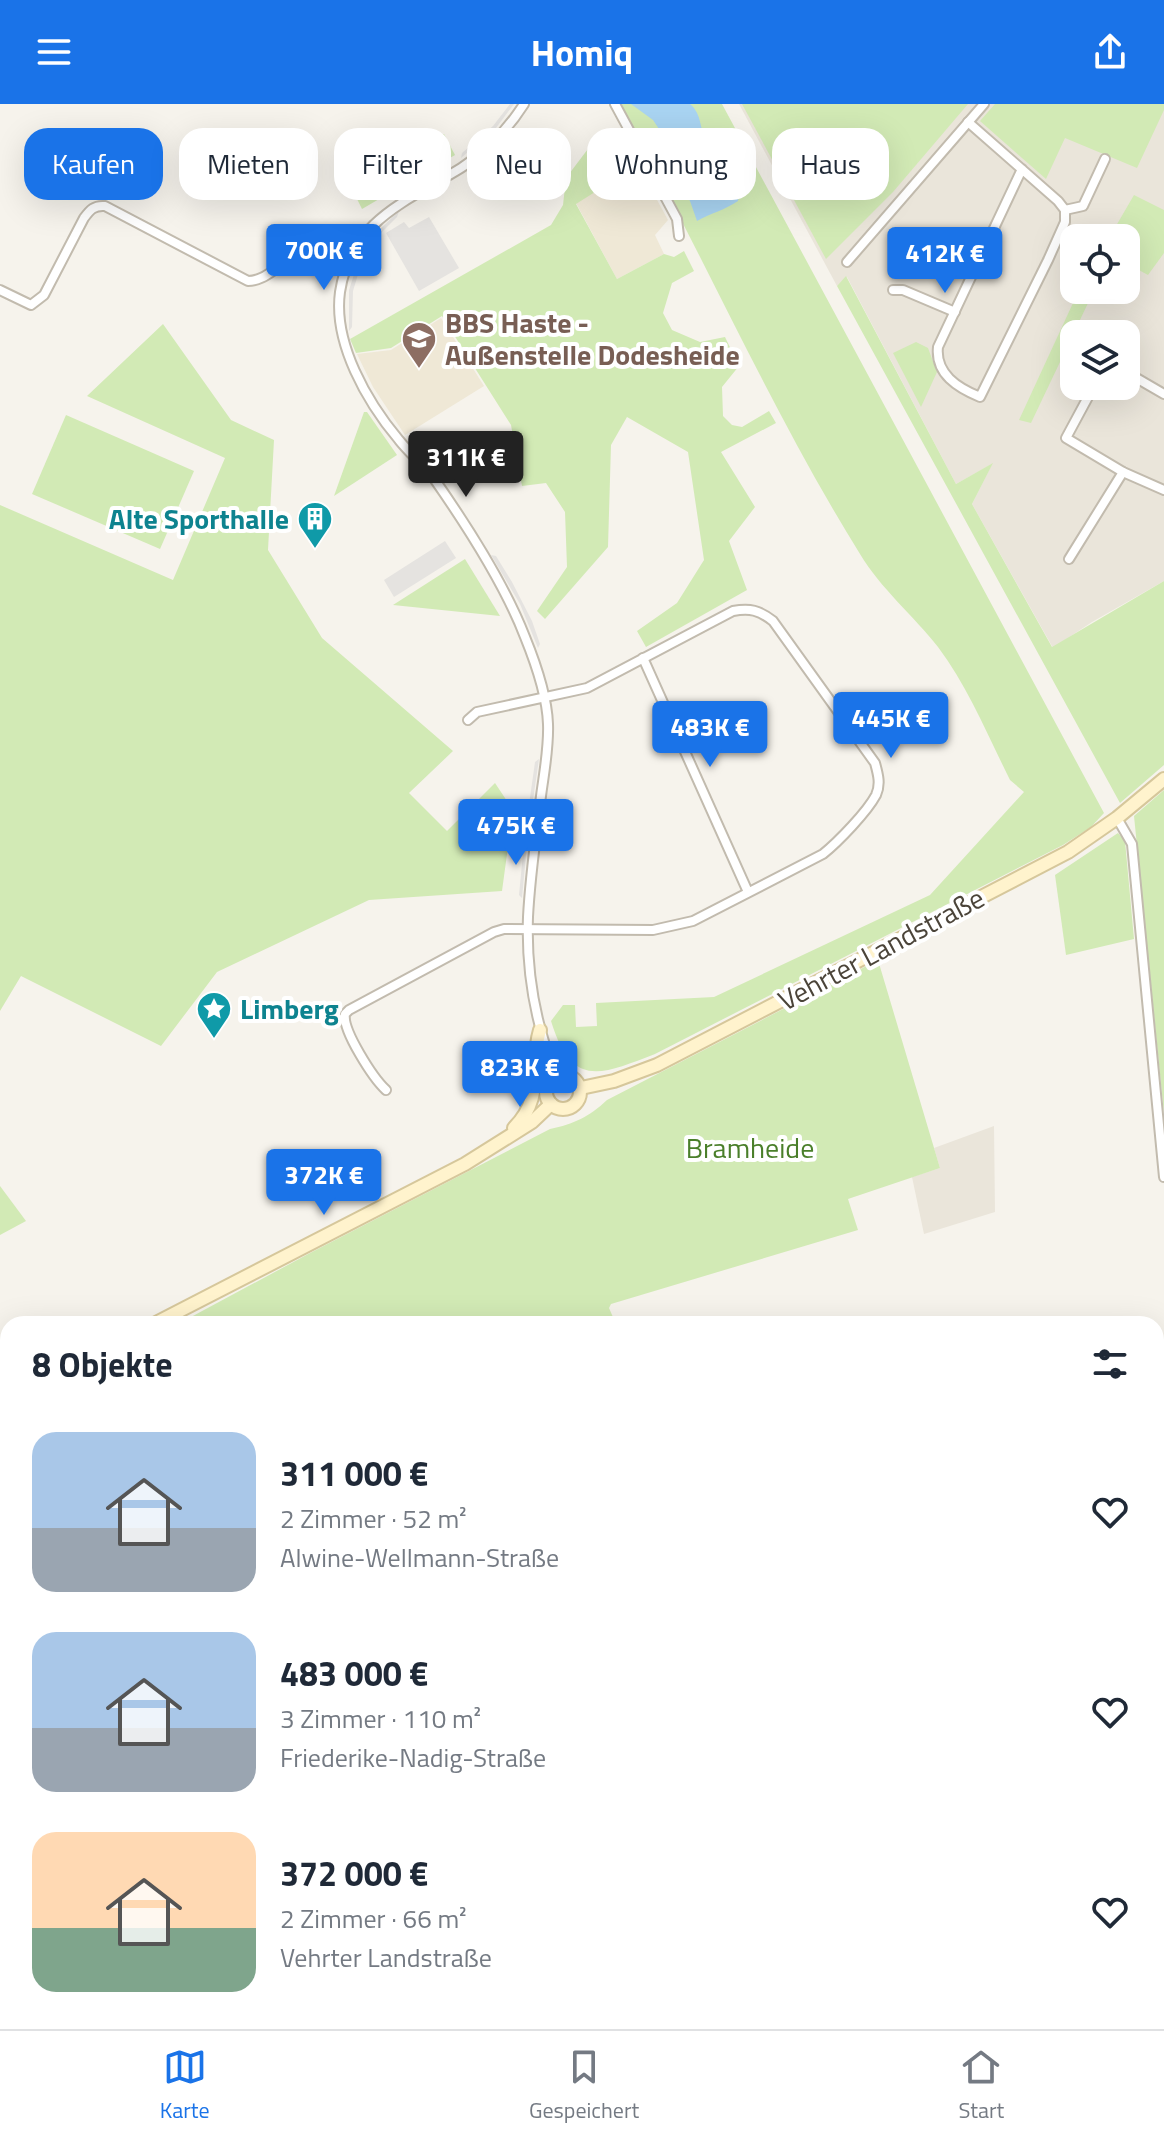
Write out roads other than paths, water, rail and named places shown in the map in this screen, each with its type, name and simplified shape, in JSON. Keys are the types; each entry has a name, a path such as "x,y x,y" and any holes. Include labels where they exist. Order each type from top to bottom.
{"main road":[{"name":"Vehrter Landstraße","path":"581,1088 614,1081 679,1054 1068,852 1117,818 1164,779"},
{"path":"510,1138 531,1104 536,1078 535,1048 540,1030"},
{"path":"556,1076 570,1076 581,1088 580,1098 574,1106 559,1109 547,1098 547,1086 556,1076"},
{"path":"170,1316 465,1164 510,1138 551,1104"}],"street":[{"path":"524,104 506,129 463,167 385,212 355,248 345,271 339,318 349,359 395,436 435,480 499,583 525,636 544,698 548,724 547,752 533,855 528,928 530,966 540,1030 556,1076"},
{"path":"615,104 677,219 679,236"},
{"path":"847,262 984,104"},
{"path":"968,122 1022,169 1058,201 1065,210 1065,222 1048,260 980,397 952,383 937,355 938,347 1022,169"},
{"path":"1065,210 1083,206 1105,159"},
{"path":"0,290 31,305 38,301 84,218 98,205 248,281 262,278 289,262 300,260 345,271"},
{"path":"893,290 903,290 955,312"},
{"path":"1140,380 1164,394"},
{"path":"1086,400 1066,438 1123,472 1164,490"},
{"path":"1069,559 1123,472"},
{"path":"386,1090 376,1081 345,1025 345,1014 494,932 528,928 653,930 693,921 823,854 838,842 876,795 880,780 875,763 773,621 761,612 747,609 733,611 587,688 477,712 468,720"},
{"path":"643,658 748,892"},
{"path":"1117,818 1132,844 1164,1177"}],"water":[{"path":"631,104 690,104 697,113 701,128 658,128 653,120"},
{"path":"689,200 738,200 697,221"}],"place":[{"name":"BBS Haste - Außenstelle Dodesheide","path":"419,370"},
{"name":"Alte Sporthalle","path":"315,550"},
{"name":"Limberg","path":"214,1040"}],"park label":[{"name":"Bramheide","path":"750,1148"}]}
